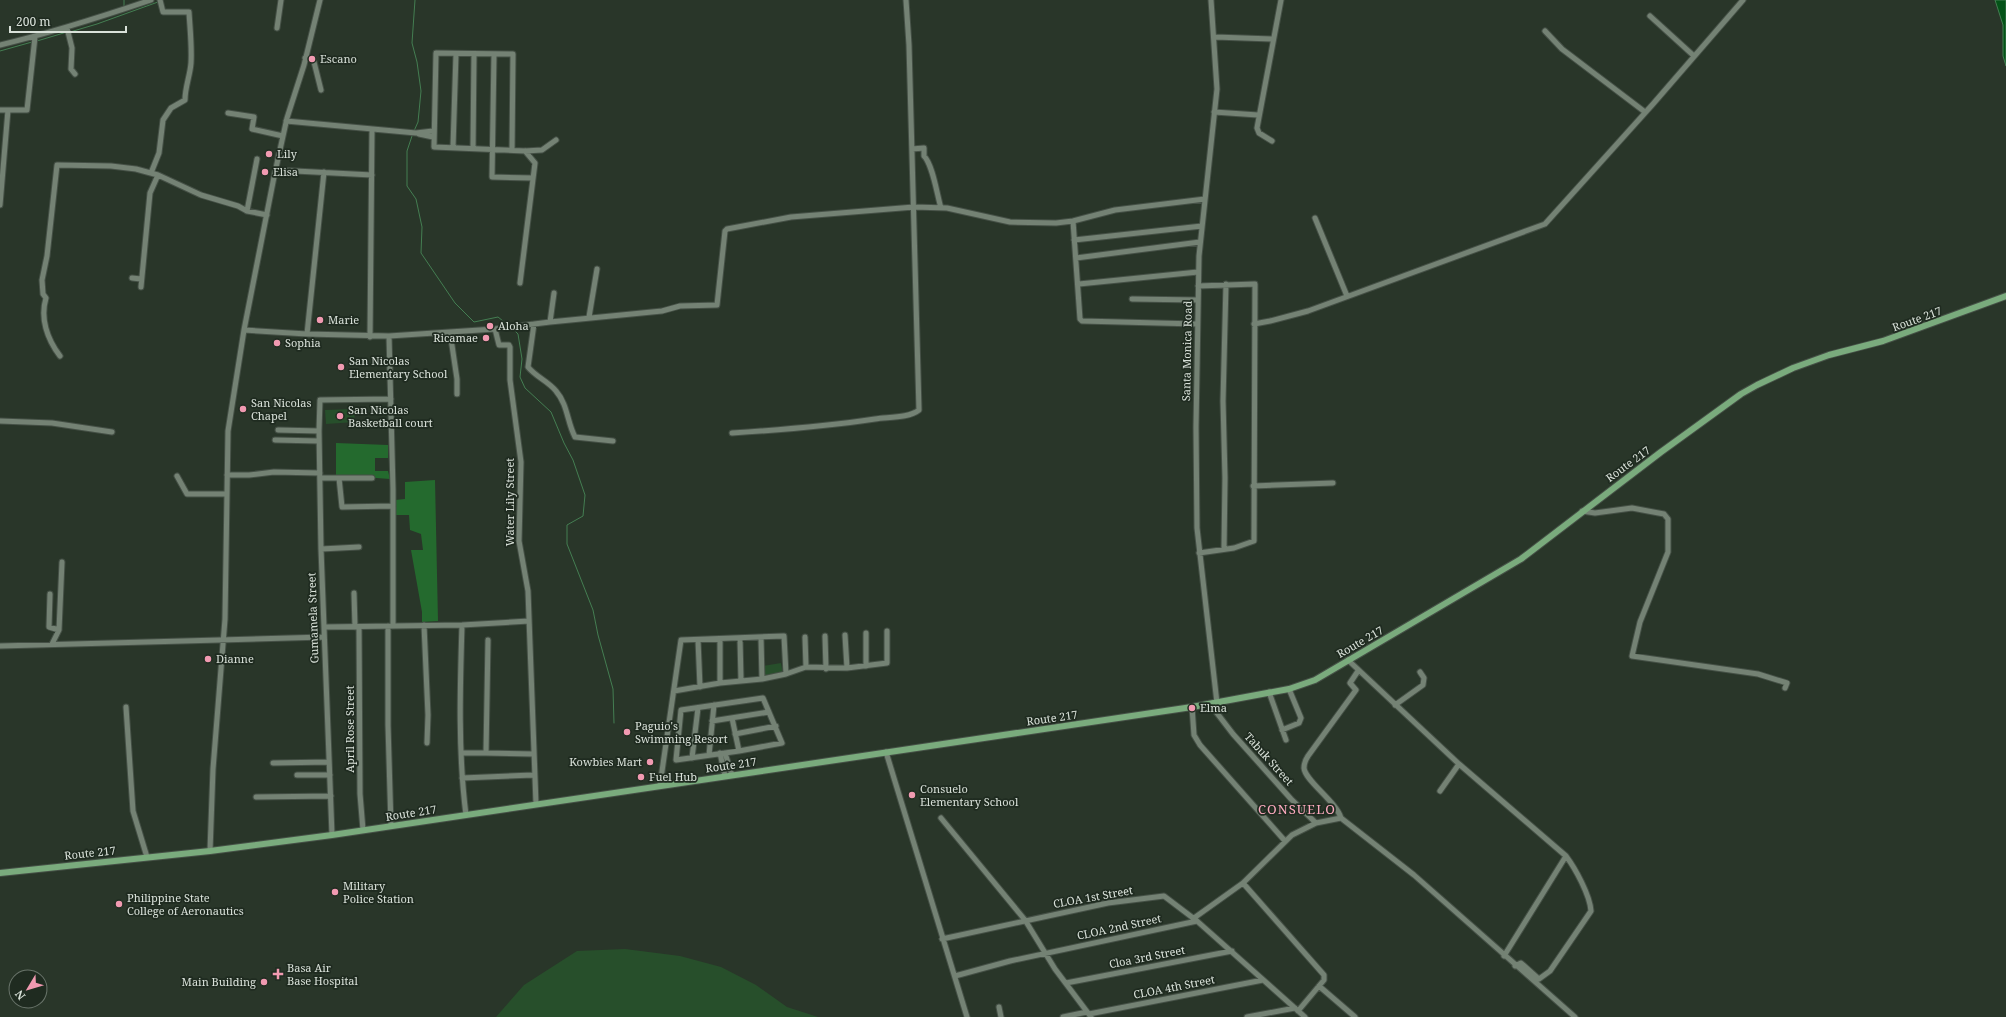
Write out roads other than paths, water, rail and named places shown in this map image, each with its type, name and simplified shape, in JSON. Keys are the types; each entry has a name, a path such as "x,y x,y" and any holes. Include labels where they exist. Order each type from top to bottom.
{"main road":[{"name":"Route 217","path":"0,873 210,851 332,835 1192,707 1289,689 1315,680 1521,559 1582,511 1723,407 1757,384 1829,355 1883,342 2006,296"}],"street":[{"path":"0,45 67,28 151,0"},
{"path":"151,173 159,153 163,120 171,108 185,100 185,88 191,61 189,12 163,12 160,0"},
{"path":"277,28 281,0"},
{"path":"210,851 213,769 224,640 228,431 244,330 286,121 305,58 320,0"},
{"path":"732,433 807,428 910,415 919,410 914,207 906,0"},
{"name":"Santa Monica Road","path":"1211,0 1215,37 1217,89 1198,272 1196,450 1197,528 1199,553 1217,703"},
{"path":"1272,140 1258,131 1258,115 1281,0"},
{"path":"1254,324 1308,311 1545,224 1743,0"},
{"path":"1650,16 1694,56"},
{"path":"67,28 72,48 71,69 75,74"},
{"path":"1545,31 1562,50 1645,112"},
{"path":"0,110 27,110 35,37"},
{"path":"1215,37 1273,39"},
{"path":"512,150 513,54 436,53 433,131 434,147 512,150 525,152 542,150 556,140"},
{"path":"453,147 456,54"},
{"path":"473,148 474,54"},
{"path":"494,54 492,177 533,178"},
{"path":"305,58 313,58 321,90"},
{"path":"0,205 8,110"},
{"path":"1214,112 1258,115"},
{"path":"228,113 254,117 252,129 283,136"},
{"path":"286,121 416,133 433,137"},
{"path":"370,337 372,129"},
{"path":"416,133 433,131"},
{"path":"912,149 924,148 924,156 928,160 930,169 934,176 941,208"},
{"path":"520,283 535,163 525,152"},
{"path":"247,211 257,159"},
{"path":"60,356 46,333 43,309 46,298 43,294 42,280 47,256 56,165 111,166 151,173 201,195 238,206 247,211 267,215"},
{"path":"276,170 372,175"},
{"path":"307,334 324,172"},
{"path":"141,287 150,193 158,175"},
{"path":"244,330 370,337 389,336 510,328 589,317 662,311 680,306 717,305 725,231 727,229 790,216 914,207 941,208 1010,222 1073,221 1115,210 1205,199"},
{"path":"1315,218 1347,296"},
{"path":"1073,221 1079,284 1080,319 1085,322 1197,324"},
{"path":"1074,240 1202,226"},
{"path":"1076,258 1200,242"},
{"path":"589,317 597,269"},
{"path":"1079,284 1198,272"},
{"path":"132,278 141,278"},
{"path":"1224,549 1225,478 1223,401 1226,284"},
{"path":"1198,286 1255,284 1253,486 1254,541 1224,549 1199,553"},
{"path":"550,322 554,293"},
{"path":"1132,299 1197,300"},
{"path":"534,324 528,367 532,372 548,382 563,400 575,437 613,441"},
{"name":"Water Lily Street","path":"495,329 499,345 509,345 510,347 510,380 521,462 519,541 528,591 533,775 536,804"},
{"path":"450,332 457,379 457,394"},
{"path":"389,336 393,506 388,725 391,826"},
{"name":"Gumamela Street","path":"332,835 321,549 321,475 319,441 320,400 391,399"},
{"path":"0,421 52,422 112,432"},
{"path":"278,430 319,431"},
{"path":"275,440 319,441"},
{"path":"227,475 249,475 274,472 321,475 339,478 372,478"},
{"path":"177,476 187,494 227,494"},
{"path":"339,478 342,506 393,506"},
{"path":"1253,486 1333,483"},
{"path":"1582,511 1595,512 1632,508 1664,514 1668,519 1668,552 1640,622 1632,656 1758,674 1787,683 1785,688"},
{"path":"321,549 359,547"},
{"path":"52,644 59,630 62,562"},
{"name":"April Rose Street","path":"354,593 357,627 360,794 363,830"},
{"path":"50,594 49,627 59,630"},
{"path":"324,627 462,625 529,621"},
{"path":"424,625 428,716 427,743"},
{"path":"462,625 461,753 466,815"},
{"path":"674,691 741,680 762,679 786,674 806,667 826,669 847,668 887,663 887,631"},
{"path":"866,633 866,666"},
{"path":"845,635 847,668"},
{"path":"660,785 681,640 720,640 784,636 786,674"},
{"path":"825,636 826,669"},
{"path":"0,646 324,637"},
{"path":"805,637 806,667"},
{"path":"760,638 762,679"},
{"path":"740,639 741,680"},
{"path":"486,753 488,640"},
{"path":"698,640 700,687"},
{"path":"720,640 720,683"},
{"path":"1348,660 1394,705 1459,764 1566,856 1572,864 1589,900 1591,911 1550,971 1543,978 1539,979 1521,963 1515,966"},
{"path":"1358,671 1350,683 1356,690 1308,756 1304,770 1338,810 1341,818 1414,875 1515,966 1575,1017"},
{"path":"1394,705 1423,685 1424,678 1420,672"},
{"path":"1282,730 1299,723 1301,718 1289,689"},
{"path":"1269,692 1286,740"},
{"path":"761,698 764,701 776,726 782,743 677,761 675,757 680,712 683,710 698,708 761,698"},
{"name":"Tabuk Street","path":"1210,704 1219,718 1291,799 1316,823"},
{"path":"709,755 714,705"},
{"path":"126,707 133,811 147,857"},
{"path":"1192,707 1194,735 1200,745 1285,841"},
{"path":"692,758 698,708"},
{"path":"712,721 769,712"},
{"path":"732,718 739,751"},
{"path":"735,734 776,726"},
{"path":"886,752 967,1017"},
{"path":"461,753 533,754"},
{"path":"723,753 728,775"},
{"path":"273,763 329,762"},
{"path":"1440,792 1459,764"},
{"path":"297,775 330,775"},
{"path":"462,778 533,775"},
{"path":"256,797 331,796"},
{"path":"941,818 1025,920 1055,969 1089,1014"},
{"path":"1305,1017 1196,919 1243,883 1258,870 1285,841 1297,832 1316,823 1341,818"},
{"path":"1504,956 1566,856"},
{"path":"1243,883 1324,975 1324,980 1296,1010 1246,1017"},
{"name":"CLOA 1st Street","path":"942,939 1108,903 1164,896 1196,919"},
{"name":"CLOA 2nd Street","path":"954,976 1045,953 1196,919"},
{"name":"Cloa 3rd Street","path":"1066,982 1232,951"},
{"name":"CLOA 4th Street","path":"1063,1017 1089,1014 1264,980"},
{"path":"1319,986 1355,1017"},
{"path":"999,1007 1001,1017"}],"waterway":[{"path":"124,0 124,7"},
{"path":"414,131 418,122 421,91 417,62 412,43 415,0"},
{"path":"70,32 158,2"},
{"path":"37,41 67,32"},
{"path":"0,51 32,42"},
{"path":"412,136 407,151 407,186 416,199 422,227 421,253 455,303 474,322 498,317 508,325"},
{"path":"512,328 518,334 522,359 520,377 525,388 551,412 573,460 585,495 583,516 567,525 567,544 593,610 598,635 613,689 614,723"}],"place":[{"name":"Escano","path":"312,59"},
{"name":"Lily","path":"269,154"},
{"name":"Elisa","path":"265,172"},
{"name":"Marie","path":"320,320"},
{"name":"Aloha","path":"490,326"},
{"name":"Ricamae","path":"486,338"},
{"name":"Sophia","path":"277,343"},
{"name":"San Nicolas Elementary School","path":"341,367"},
{"name":"San Nicolas Chapel","path":"243,409"},
{"name":"San Nicolas Basketball court","path":"340,416"},
{"name":"Dianne","path":"208,659"},
{"name":"Elma","path":"1192,708"},
{"name":"Paguio's Swimming Resort","path":"627,732"},
{"name":"Kowbies Mart","path":"650,762"},
{"name":"Fuel Hub","path":"641,777"},
{"name":"Consuelo Elementary School","path":"912,795"},
{"name":"Military Police Station","path":"335,892"},
{"name":"Philippine State College of Aeronautics","path":"119,904"},
{"name":"Basa Air Base Hospital","path":"278,974"},
{"name":"Main Building","path":"264,982"}],"district":[{"name":"CONSUELO","path":"1297,809"}]}
